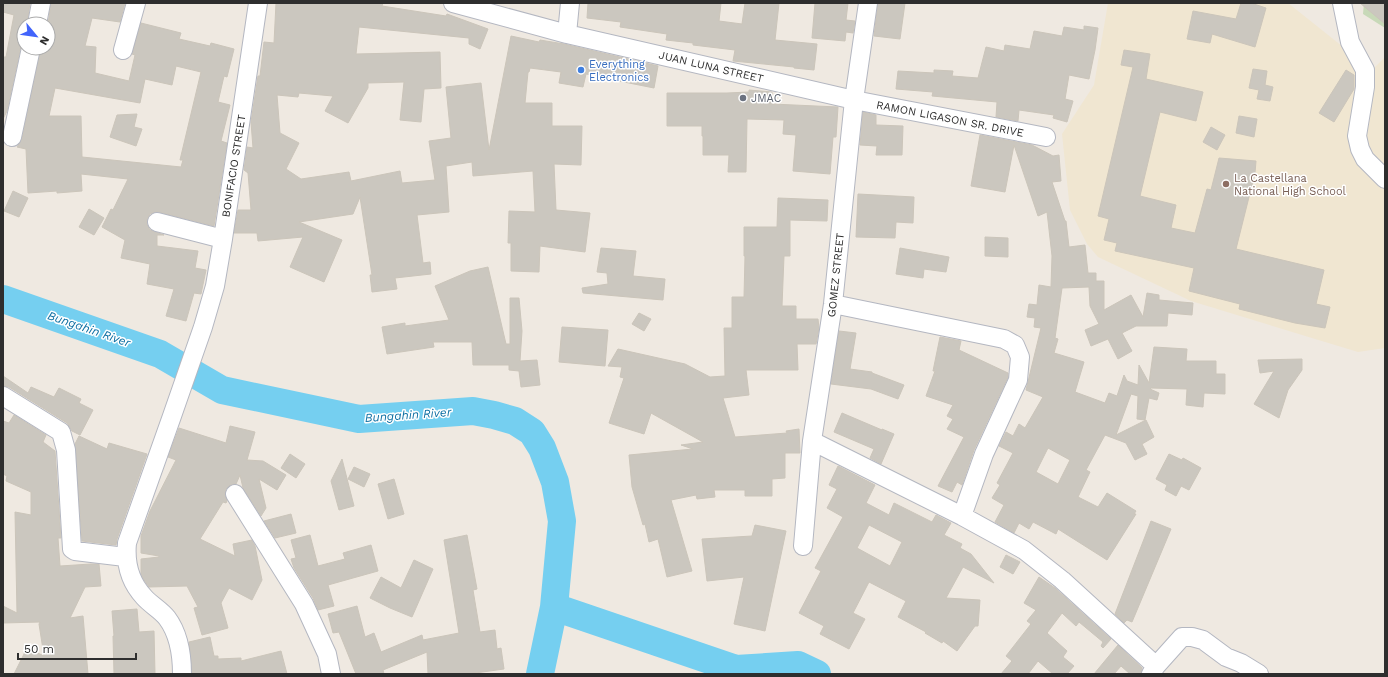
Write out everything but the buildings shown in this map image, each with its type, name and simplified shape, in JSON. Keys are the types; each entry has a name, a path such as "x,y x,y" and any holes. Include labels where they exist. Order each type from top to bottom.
{"street":[{"path":"39,16 41,3"},
{"path":"123,50 136,3"},
{"name":"BONIFACIO STREET","path":"126,556 127,543 172,416 215,286 258,3"},
{"name":"JUAN LUNA STREET","path":"453,3 567,34 854,100"},
{"path":"567,34 570,3"},
{"name":"GOMEZ STREET","path":"803,546 812,441 833,304 854,100 868,3"},
{"path":"1342,3 1350,42 1365,70 1357,136 1360,149 1365,159 1385,179"},
{"path":"12,137 29,56"},
{"name":"RAMON LIGASON SR. DRIVE","path":"854,100 1046,137"},
{"path":"157,222 223,239"},
{"path":"833,304 1004,339 1015,345 1020,357 1018,380 984,454 962,516"},
{"path":"3,396 61,432 66,450 72,549 75,551 126,556 132,580 144,597 166,618 174,629 180,650 182,674"},
{"path":"812,441 962,516 1024,550 1062,580 1154,670 1182,638 1192,637 1203,640 1226,657 1241,663 1259,674"},
{"path":"235,494 304,604 327,654 331,674"}],"shaded area":[{"name":"La Castellana National High School","path":"1108,3 1288,3 1372,70 1385,57 1385,348 1358,352 1191,301 1098,257 1087,244 1070,210 1062,134 1094,85"}],"green space":[{"path":"1364,3 1385,3 1385,28 1363,14"}],"waterway":[{"name":"Bungahin River","path":"3,299 160,354 222,390 359,419 473,411 515,421 532,432 542,448 555,482 562,521 554,607 540,674"},
{"path":"554,607 736,669 798,665 817,674"}],"place":[{"name":"Everything Electronics","path":"581,70"},
{"name":"JMAC","path":"743,98"},
{"name":"La Castellana National High School","path":"1226,184"}]}
